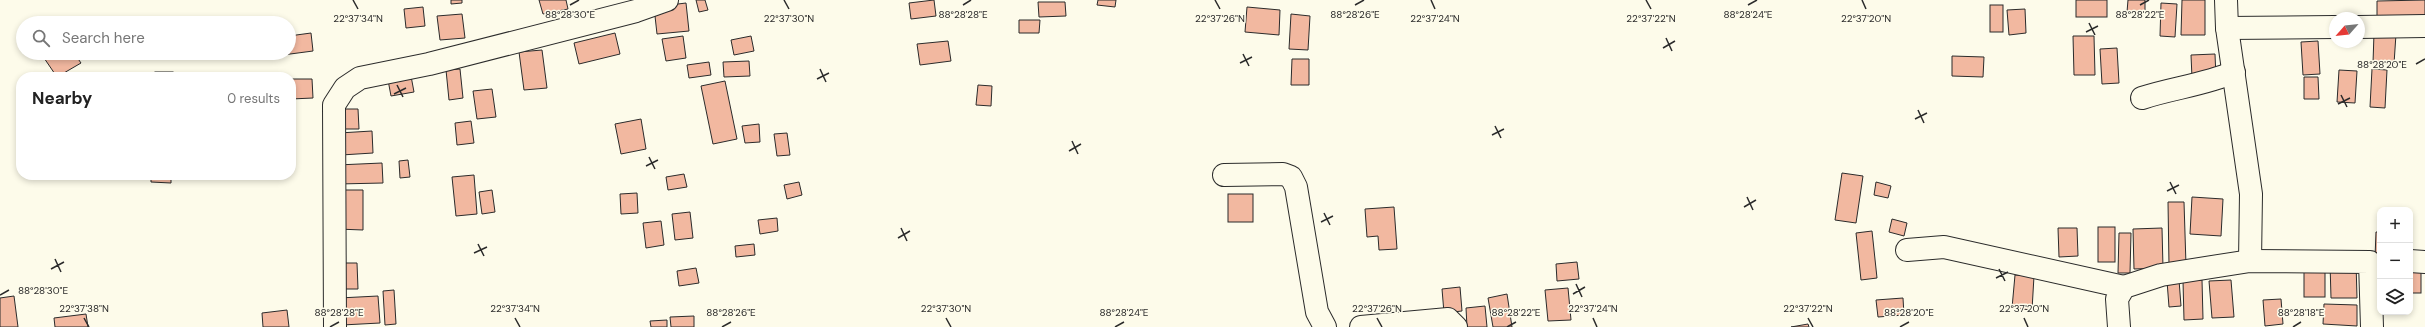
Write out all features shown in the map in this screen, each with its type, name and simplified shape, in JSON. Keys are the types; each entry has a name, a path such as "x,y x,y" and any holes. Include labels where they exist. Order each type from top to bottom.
{"street":[{"path":"335,327 334,105 345,88 360,78 429,64 636,11 666,0"},
{"path":"2226,0 2227,28 2251,194 2250,261"},
{"path":"2365,27 2425,26"},
{"path":"2227,28 2329,27"},
{"path":"2142,98 2163,91 2216,80 2234,72"},
{"path":"1224,175 1283,174 1291,177 1296,187 1317,312 1324,327"},
{"path":"1907,250 1944,247 2124,287 2161,274 2250,261 2375,262 2372,327"},
{"path":"2413,261 2425,262"},
{"path":"2119,327 2117,299 2124,287"},
{"path":"1361,327 1448,319 1456,327"}],"building":[{"path":"451,0 462,0 462,3 451,4"},
{"path":"539,0 566,0 568,9 543,14"},
{"path":"696,0 705,0 708,10 699,12"},
{"path":"934,0 936,16 911,19 909,3"},
{"path":"1098,0 1116,0 1115,7 1097,5"},
{"path":"2076,0 2107,0 2107,17 2076,17"},
{"path":"2128,0 2145,0 2145,13 2127,12"},
{"path":"2182,0 2205,0 2205,35 2181,35"},
{"path":"2425,0 2425,22 2377,23 2377,1"},
{"path":"1038,2 1065,2 1066,16 1039,17"},
{"path":"686,3 689,31 657,34 654,7"},
{"path":"2161,3 2177,4 2175,37 2160,36"},
{"path":"1990,5 2003,5 2003,32 1990,32"},
{"path":"423,7 425,26 406,28 404,9"},
{"path":"1247,7 1280,10 1279,35 1245,32"},
{"path":"2025,9 2026,33 2009,35 2007,10"},
{"path":"462,14 465,38 440,40 437,16"},
{"path":"1291,14 1310,16 1308,50 1289,49"},
{"path":"1019,20 1040,20 1039,33 1019,33"},
{"path":"311,33 313,51 296,53 296,35"},
{"path":"615,33 620,54 579,64 574,43"},
{"path":"2374,33 2396,34 2394,64 2373,63"},
{"path":"683,36 686,58 666,61 662,39"},
{"path":"751,36 754,51 734,55 731,40"},
{"path":"2073,36 2094,36 2095,75 2074,75"},
{"path":"948,41 951,61 920,65 917,44"},
{"path":"2318,41 2320,74 2303,75 2301,42"},
{"path":"2117,48 2119,83 2102,84 2100,49"},
{"path":"542,50 547,88 524,90 519,52"},
{"path":"2215,54 2216,78 2192,78 2191,55"},
{"path":"1952,56 1984,57 1983,77 1952,76"},
{"path":"1292,59 1309,59 1309,85 1291,85"},
{"path":"45,60 79,60 81,63 66,72 54,72"},
{"path":"749,61 750,76 724,77 723,62"},
{"path":"709,62 711,75 689,78 687,65"},
{"path":"460,69 463,98 449,100 446,70"},
{"path":"2372,69 2387,70 2385,108 2370,107"},
{"path":"2339,70 2357,71 2355,103 2337,102"},
{"path":"411,76 414,92 391,96 388,80"},
{"path":"2304,77 2318,77 2319,99 2304,99"},
{"path":"296,79 312,79 313,98 296,99"},
{"path":"725,81 737,139 713,144 701,86"},
{"path":"978,85 992,86 991,106 976,105"},
{"path":"492,89 496,117 477,119 473,91"},
{"path":"340,109 358,109 359,129 341,129"},
{"path":"641,119 646,149 621,154 615,124"},
{"path":"471,121 474,143 457,145 455,123"},
{"path":"759,124 760,142 745,143 742,126"},
{"path":"372,131 373,153 341,155 339,133"},
{"path":"787,133 790,155 777,156 774,134"},
{"path":"408,160 410,177 400,178 399,161"},
{"path":"382,163 383,183 338,184 337,165"},
{"path":"1842,173 1863,176 1856,223 1835,220"},
{"path":"684,174 687,187 668,190 666,177"},
{"path":"474,175 477,214 456,216 452,177"},
{"path":"151,180 171,180 171,183 151,182"},
{"path":"799,182 802,195 787,199 784,185"},
{"path":"1876,182 1891,186 1888,198 1874,195"},
{"path":"337,190 363,190 363,230 337,229"},
{"path":"492,190 495,212 482,214 479,192"},
{"path":"637,193 638,213 621,214 620,194"},
{"path":"1228,194 1253,194 1253,222 1228,222"},
{"path":"2192,197 2223,199 2221,236 2190,234"},
{"path":"2168,202 2184,202 2186,265 2169,265"},
{"path":"1394,207 1397,249 1379,250 1378,236 1367,237 1365,209"},
{"path":"690,212 693,238 675,240 672,214"},
{"path":"777,218 778,231 760,234 758,220"},
{"path":"1892,219 1907,223 1904,236 1889,232"},
{"path":"661,221 664,245 646,248 643,223"},
{"path":"2098,227 2115,227 2115,262 2098,262"},
{"path":"2058,228 2077,228 2078,256 2059,257"},
{"path":"2162,228 2163,268 2134,269 2133,229"},
{"path":"1872,231 1877,278 1861,280 1856,233"},
{"path":"2376,232 2377,232 2377,258 2375,258"},
{"path":"2119,233 2131,233 2130,273 2118,273"},
{"path":"754,244 755,255 736,257 735,246"},
{"path":"1577,262 1579,279 1557,281 1556,264"},
{"path":"2356,262 2357,298 2331,298 2330,263"},
{"path":"342,263 357,263 358,289 343,289"},
{"path":"2304,264 2325,264 2325,297 2304,297"},
{"path":"696,268 699,283 679,286 677,271"},
{"path":"2413,270 2421,270 2421,293 2413,293"},
{"path":"2015,275 2034,276 2032,310 2012,308"},
{"path":"2179,280 2181,306 2169,307 2167,281"},
{"path":"2202,280 2203,319 2184,320 2183,281"},
{"path":"2231,280 2234,317 2212,318 2209,281"},
{"path":"1460,287 1462,311 1444,313 1442,289"},
{"path":"1568,288 1571,320 1548,321 1545,290"},
{"path":"394,290 396,324 385,325 383,291"},
{"path":"1507,294 1512,327 1493,327 1488,298"},
{"path":"14,296 18,327 0,327 0,298"},
{"path":"378,296 380,323 342,325 339,298"},
{"path":"1903,298 1904,315 1878,317 1876,300"},
{"path":"2281,299 2283,324 2265,326 2263,300"},
{"path":"2324,304 2357,305 2357,326 2323,324"},
{"path":"1485,306 1487,327 1467,327 1466,308"},
{"path":"287,310 289,327 263,327 262,313"},
{"path":"86,314 88,327 55,327 54,318"},
{"path":"694,316 694,327 671,327 670,317"},
{"path":"667,320 667,327 651,327 650,321"},
{"path":"1808,324 1809,327 1791,327"}]}
